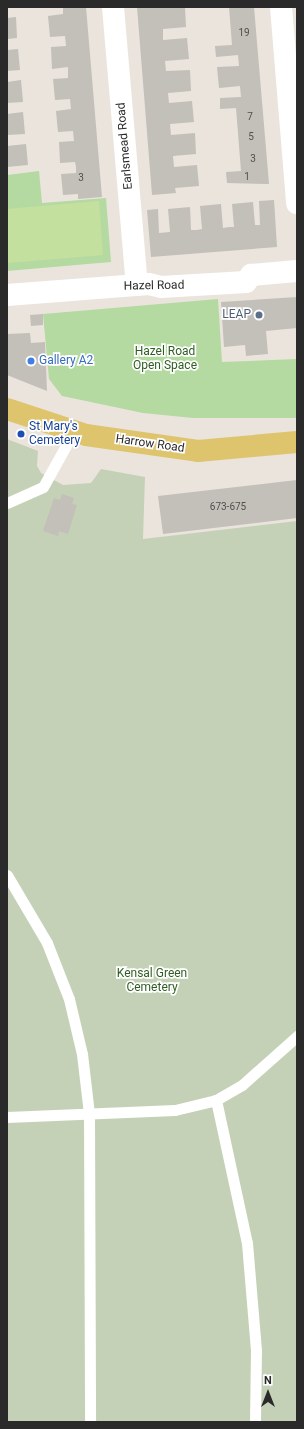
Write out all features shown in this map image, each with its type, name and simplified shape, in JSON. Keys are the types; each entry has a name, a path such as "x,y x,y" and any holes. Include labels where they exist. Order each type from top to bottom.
{"main road":[{"name":"Harrow Road","path":"7,409 74,431 198,451 297,442"}],"street":[{"name":"Earlsmead Road","path":"113,7 146,284"},
{"path":"281,7 297,203"},
{"name":"Hazel Road","path":"7,295 146,284 161,287 246,282 251,275 297,271"}],"lane":[{"path":"7,502 43,487 74,431"},
{"path":"7,875 47,943 69,999 82,1054 89,1114 90,1422"},
{"path":"7,1116 174,1110 216,1100 242,1085 297,1036"},
{"path":"216,1100 247,1243 256,1350 255,1422"}],"green space":[{"path":"39,171 42,203 106,198 111,262 7,271 7,175"},
{"path":"99,201 103,255 7,263 7,209"},
{"name":"Hazel Road Open Space","path":"218,299 222,362 297,359 297,418 193,418 143,413 62,396 49,379 43,314"},
{"name":"Kensal Green Cemetery","path":"7,439 38,451 37,466 41,473 63,485 91,483 101,469 145,477 143,539 297,521 297,1422 7,1422"}],"building":[{"path":"63,7 86,7 102,197 78,199 78,194 63,195 61,174 76,173 76,167 75,162 60,163 59,142 74,141 73,131 58,132 56,111 71,109 70,99 55,100 53,79 68,78 68,67 52,69 51,47 66,46 65,36 50,37 48,16 63,14"},
{"path":"137,7 185,7 186,27 163,29 163,40 187,38 189,59 165,61 166,71 190,70 191,91 168,93 169,103 192,101 194,122 170,124 171,135 195,133 196,154 173,156 174,167 197,165 199,186 175,188 176,193 152,195"},
{"path":"229,7 254,7 269,184 227,183 226,172 241,171 236,108 220,109 220,98 241,97 240,86 219,88 217,67 239,66 238,55 216,57 215,46 232,45"},
{"path":"16,17 17,38 7,39 7,18"},
{"path":"18,49 20,70 7,71 7,50"},
{"path":"21,80 23,102 7,103 7,82"},
{"path":"23,112 25,134 7,135 7,114"},
{"path":"26,144 28,165 7,167 7,146"},
{"path":"274,200 277,247 151,257 147,210 158,209 159,233 170,232 168,209 190,207 191,230 197,230 202,229 200,206 221,204 223,228 234,227 232,204 253,202 255,225 260,225 259,201"},
{"name":"LEAP","path":"297,297 297,328 266,331 268,354 246,356 245,345 224,347 221,302"},
{"path":"43,314 43,325 31,326 30,315"},
{"name":"Gallery A2","path":"30,333 31,343 45,342 47,391 7,375 7,334"},
{"path":"297,480 297,518 163,534 158,496"},
{"path":"62,494 74,498 72,504 77,505 68,534 59,531 58,536 43,531 54,498 60,500"}],"place":[{"name":"LEAP","path":"259,315"},
{"name":"Gallery A2","path":"31,361"},
{"name":"St Mary's Cemetery","path":"21,434"}]}
